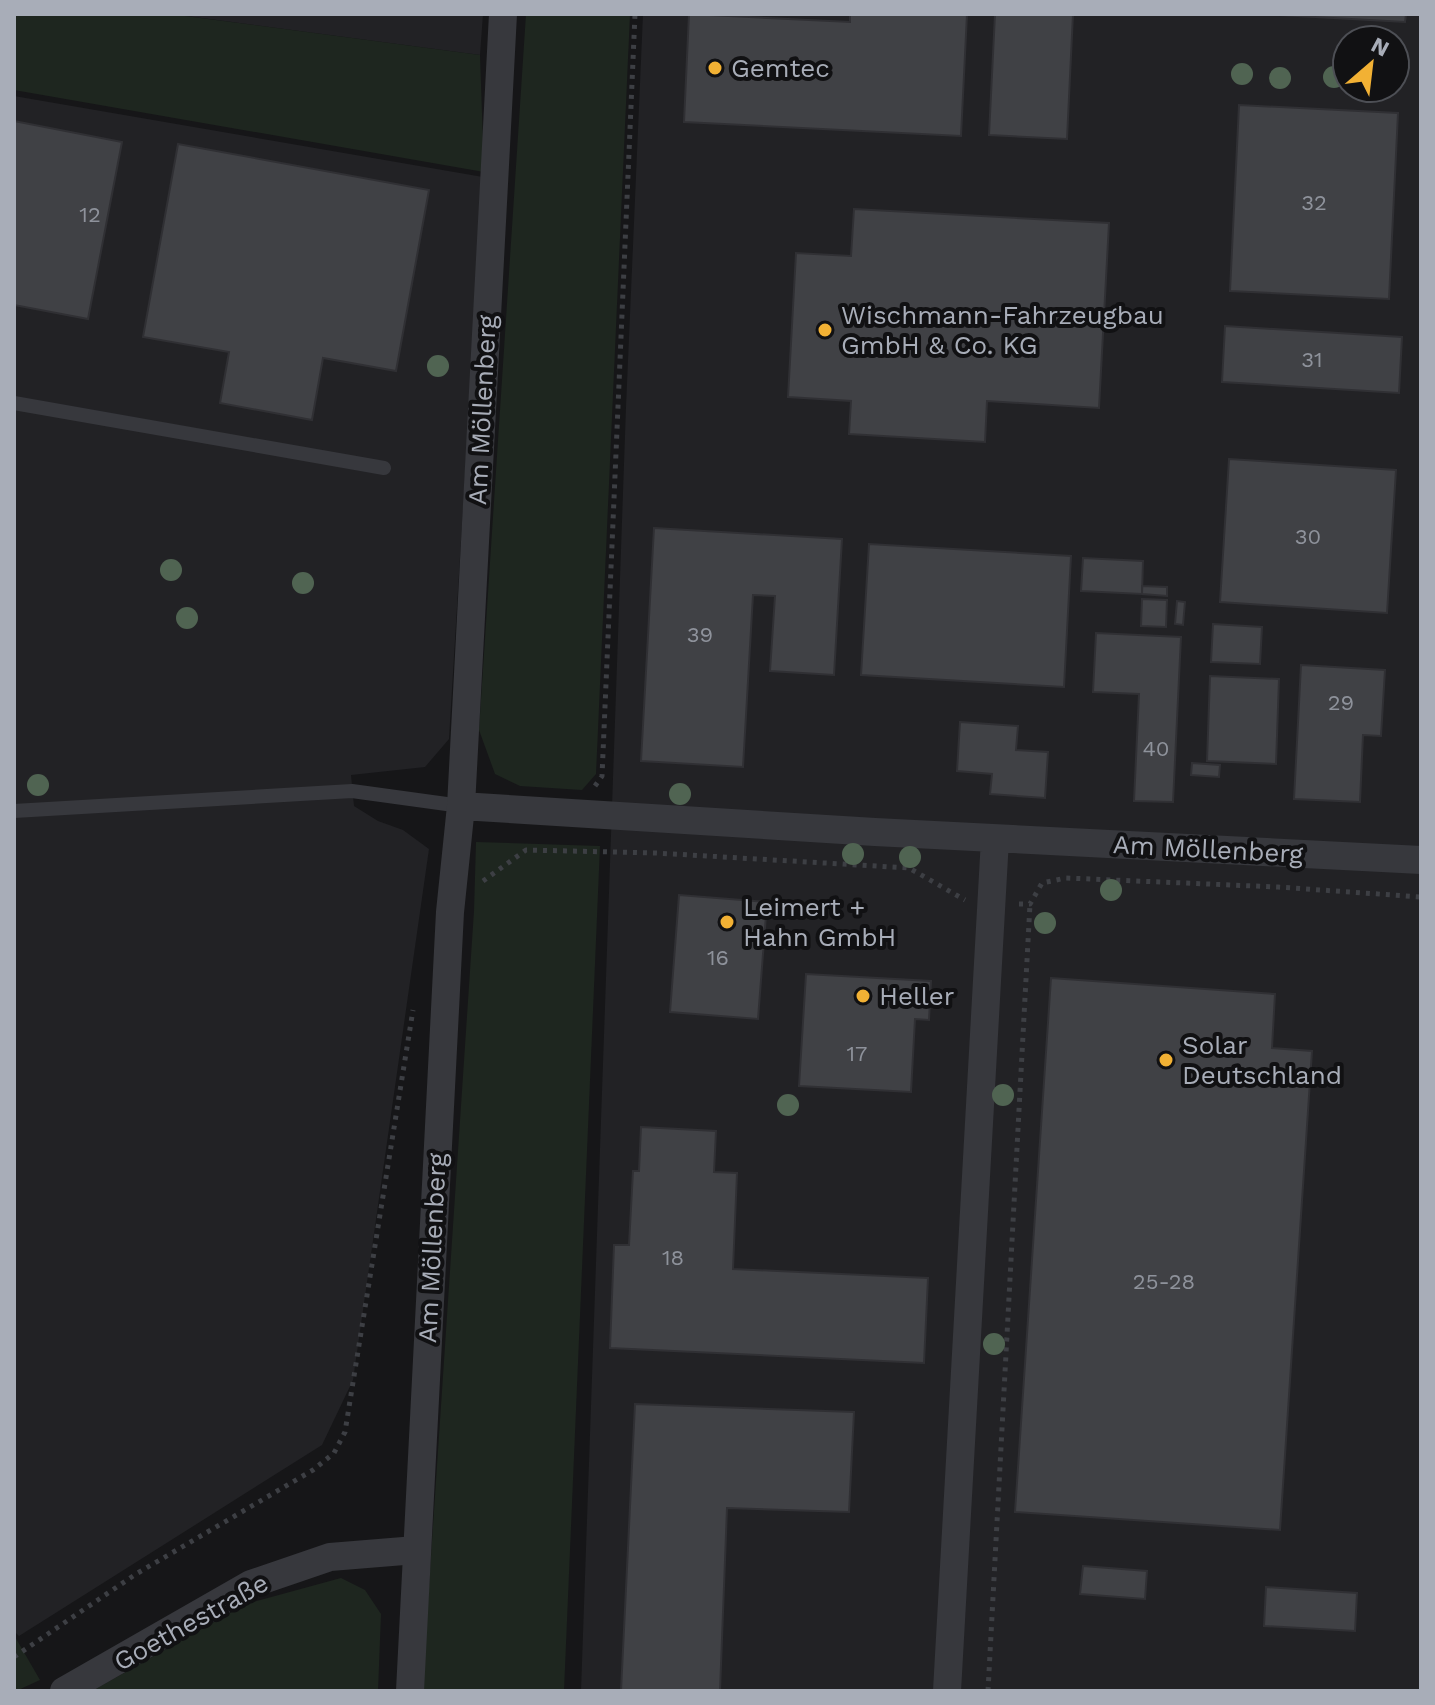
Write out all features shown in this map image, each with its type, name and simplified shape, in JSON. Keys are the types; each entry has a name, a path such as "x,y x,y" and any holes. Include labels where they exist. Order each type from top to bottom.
{"street":[{"name":"Am Möllenberg","path":"410,1691 450,912 461,806 503,14"},
{"name":"Am Möllenberg","path":"461,806 995,839 1421,860"},
{"path":"947,1691 995,839"},
{"name":"Goethestraße","path":"64,1691 251,1584 330,1557 416,1550"}],"lane":[{"path":"14,403 384,468"},
{"path":"14,811 352,791 461,806"}],"path":[{"path":"587,813 589,796 602,776 635,14"},
{"path":"450,912 489,876 526,850 656,853 909,868 963,900 1030,904"},
{"path":"988,1691 1030,904 1042,883 1066,878 1421,897"},
{"path":"14,1657 136,1574 313,1470 334,1453 345,1432 415,1001"}],"shaded area":[{"path":"14,14 170,14 480,55 484,172 14,90"},
{"path":"172,14 483,14 480,55"},
{"path":"526,14 630,14 596,774 582,790 520,786 495,774 479,730"},
{"path":"643,14 1421,14 1421,1691 581,1691 626,407"},
{"path":"14,96 483,177 449,739 425,767 351,775 354,806 378,821 403,830 429,849 353,1380 322,1445 19,1636 14,1631"},
{"path":"476,842 600,846 564,1691 422,1691"},
{"path":"341,1578 365,1590 381,1614 378,1691 92,1691 246,1604"},
{"path":"14,1635 40,1680 16,1691 14,1691"}],"building":[{"path":"689,14 850,22 850,14 967,14 961,136 684,122"},
{"path":"995,14 1073,14 1067,139 989,135"},
{"path":"1260,14 1406,14 1405,22"},
{"path":"1239,105 1398,113 1389,299 1230,291"},
{"path":"14,121 122,142 88,319 14,305"},
{"path":"178,144 429,190 396,371 323,358 312,420 220,403 229,352 143,337"},
{"path":"854,209 1109,223 1099,408 987,401 985,442 849,434 851,401 788,397 796,253 851,256"},
{"path":"1225,326 1402,337 1399,393 1222,382"},
{"path":"1229,459 1396,470 1387,613 1220,602"},
{"path":"654,528 842,539 834,675 770,671 775,596 753,595 743,767 641,761"},
{"path":"869,544 1071,556 1064,687 861,675"},
{"path":"1083,558 1143,561 1142,594 1081,591"},
{"path":"1142,586 1167,587 1167,596 1142,594"},
{"path":"1142,599 1167,600 1166,627 1141,626"},
{"path":"1177,601 1185,602 1183,625 1175,624"},
{"path":"1213,624 1262,627 1260,664 1211,662"},
{"path":"1096,633 1181,637 1173,802 1134,801 1139,694 1093,692"},
{"path":"1301,665 1385,670 1381,736 1363,735 1360,802 1294,799"},
{"path":"1210,676 1279,679 1276,764 1207,761"},
{"path":"960,722 1018,726 1016,750 1048,752 1045,798 990,794 992,774 957,771"},
{"path":"1192,763 1220,765 1219,777 1191,775"},
{"path":"679,895 767,902 758,1019 670,1012"},
{"path":"806,974 931,981 929,1020 915,1019 911,1092 799,1086"},
{"path":"1051,978 1275,994 1272,1048 1312,1051 1280,1530 1015,1512"},
{"path":"641,1127 716,1131 714,1172 737,1173 733,1269 928,1278 924,1363 610,1348 614,1245 629,1245 633,1171 639,1171"},
{"path":"635,1404 854,1412 849,1512 727,1508 720,1691 621,1691"},
{"path":"1083,1566 1147,1571 1145,1599 1080,1594"},
{"path":"1266,1587 1357,1593 1355,1631 1264,1626"}],"place":[{"name":"Gemtec","path":"715,68"},
{"name":"Wischmann-Fahrzeugbau GmbH & Co. KG","path":"825,330"},
{"name":"Leimert + Hahn GmbH","path":"727,922"},
{"name":"Heller","path":"863,996"},
{"name":"Solar Deutschland","path":"1166,1060"}]}
